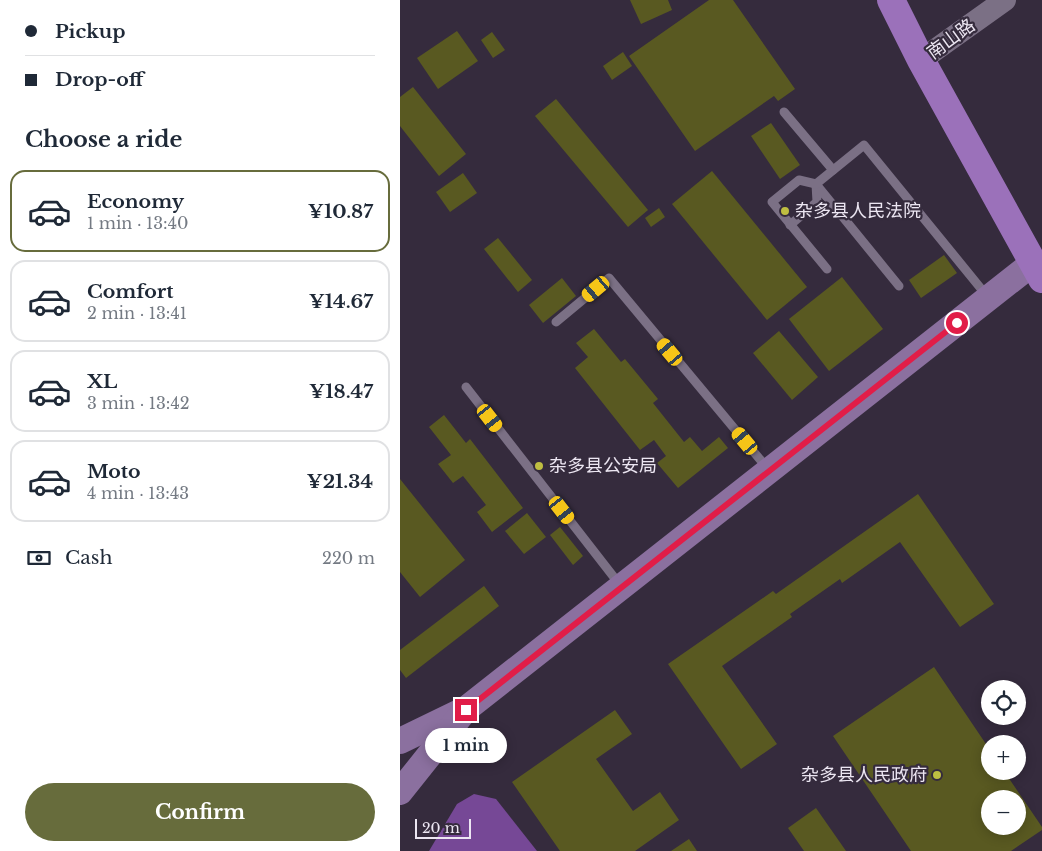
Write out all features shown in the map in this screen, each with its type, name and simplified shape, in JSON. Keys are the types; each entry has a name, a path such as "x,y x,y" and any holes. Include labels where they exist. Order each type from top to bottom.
{"main road":[{"path":"400,792 466,710 989,298 1038,271 921,60 891,0"},
{"path":"400,741 466,710"}],"street":[{"name":"南山路","path":"921,60 1005,0"}],"lane":[{"path":"784,112 833,170"},
{"path":"816,184 864,145 989,298"},
{"path":"827,269 772,202 799,180 816,184 899,286"},
{"path":"790,225 817,202 816,184"},
{"path":"556,322 609,278 769,471"},
{"path":"466,387 621,587"}],"shaded area":[{"path":"474,794 496,799 537,851 429,851 457,804"}],"building":[{"path":"630,0 668,0 672,10 641,24"},
{"path":"709,0 733,0 795,89 778,101 774,96 695,151 629,56"},
{"path":"457,31 478,61 438,89 417,58"},
{"path":"492,32 505,50 493,58 481,40"},
{"path":"623,52 632,66 612,80 603,66"},
{"path":"413,87 466,154 439,176 400,126 400,97"},
{"path":"556,99 648,210 628,227 535,116"},
{"path":"771,123 800,165 780,179 751,136"},
{"path":"712,171 807,287 767,320 672,204"},
{"path":"463,173 477,193 450,212 436,192"},
{"path":"659,208 665,217 651,227 645,218"},
{"path":"498,238 532,280 518,292 484,249"},
{"path":"944,255 957,273 921,298 909,280"},
{"path":"842,277 883,329 829,371 789,319"},
{"path":"562,278 576,296 543,323 529,305"},
{"path":"594,329 621,362 625,359 658,399 653,403 684,442 690,437 702,451 719,437 728,448 678,488 657,463 666,456 654,440 640,450 575,368 588,357 576,343"},
{"path":"779,331 818,377 792,400 753,353"},
{"path":"444,415 466,443 470,439 523,508 492,532 477,512 486,505 463,476 453,483 438,464 451,455 429,427"},
{"path":"400,479 465,560 420,597 400,572"},
{"path":"918,494 994,604 960,627 900,542 842,583 840,579 790,614 792,617 722,666 777,744 741,769 668,664 773,591 776,594"},
{"path":"527,513 546,537 524,554 505,531"},
{"path":"560,527 583,556 573,565 550,535"},
{"path":"484,586 499,606 406,678 400,670 400,650"},
{"path":"934,667 981,737 981,780 1010,780 1017,790 981,790 981,835 1026,835 1026,803 1042,827 1042,830 1011,851 911,851 833,736"},
{"path":"615,710 632,734 596,759 633,811 660,792 679,820 635,851 560,851 512,782"},
{"path":"816,808 846,851 804,851 788,828"},
{"path":"689,839 697,851 671,851"}],"place":[{"name":"杂多县人民法院","path":"785,211"},
{"name":"杂多县公安局","path":"539,466"},
{"name":"杂多县人民政府","path":"937,775"}],"route":[{"path":"466,710 957,323"}]}
